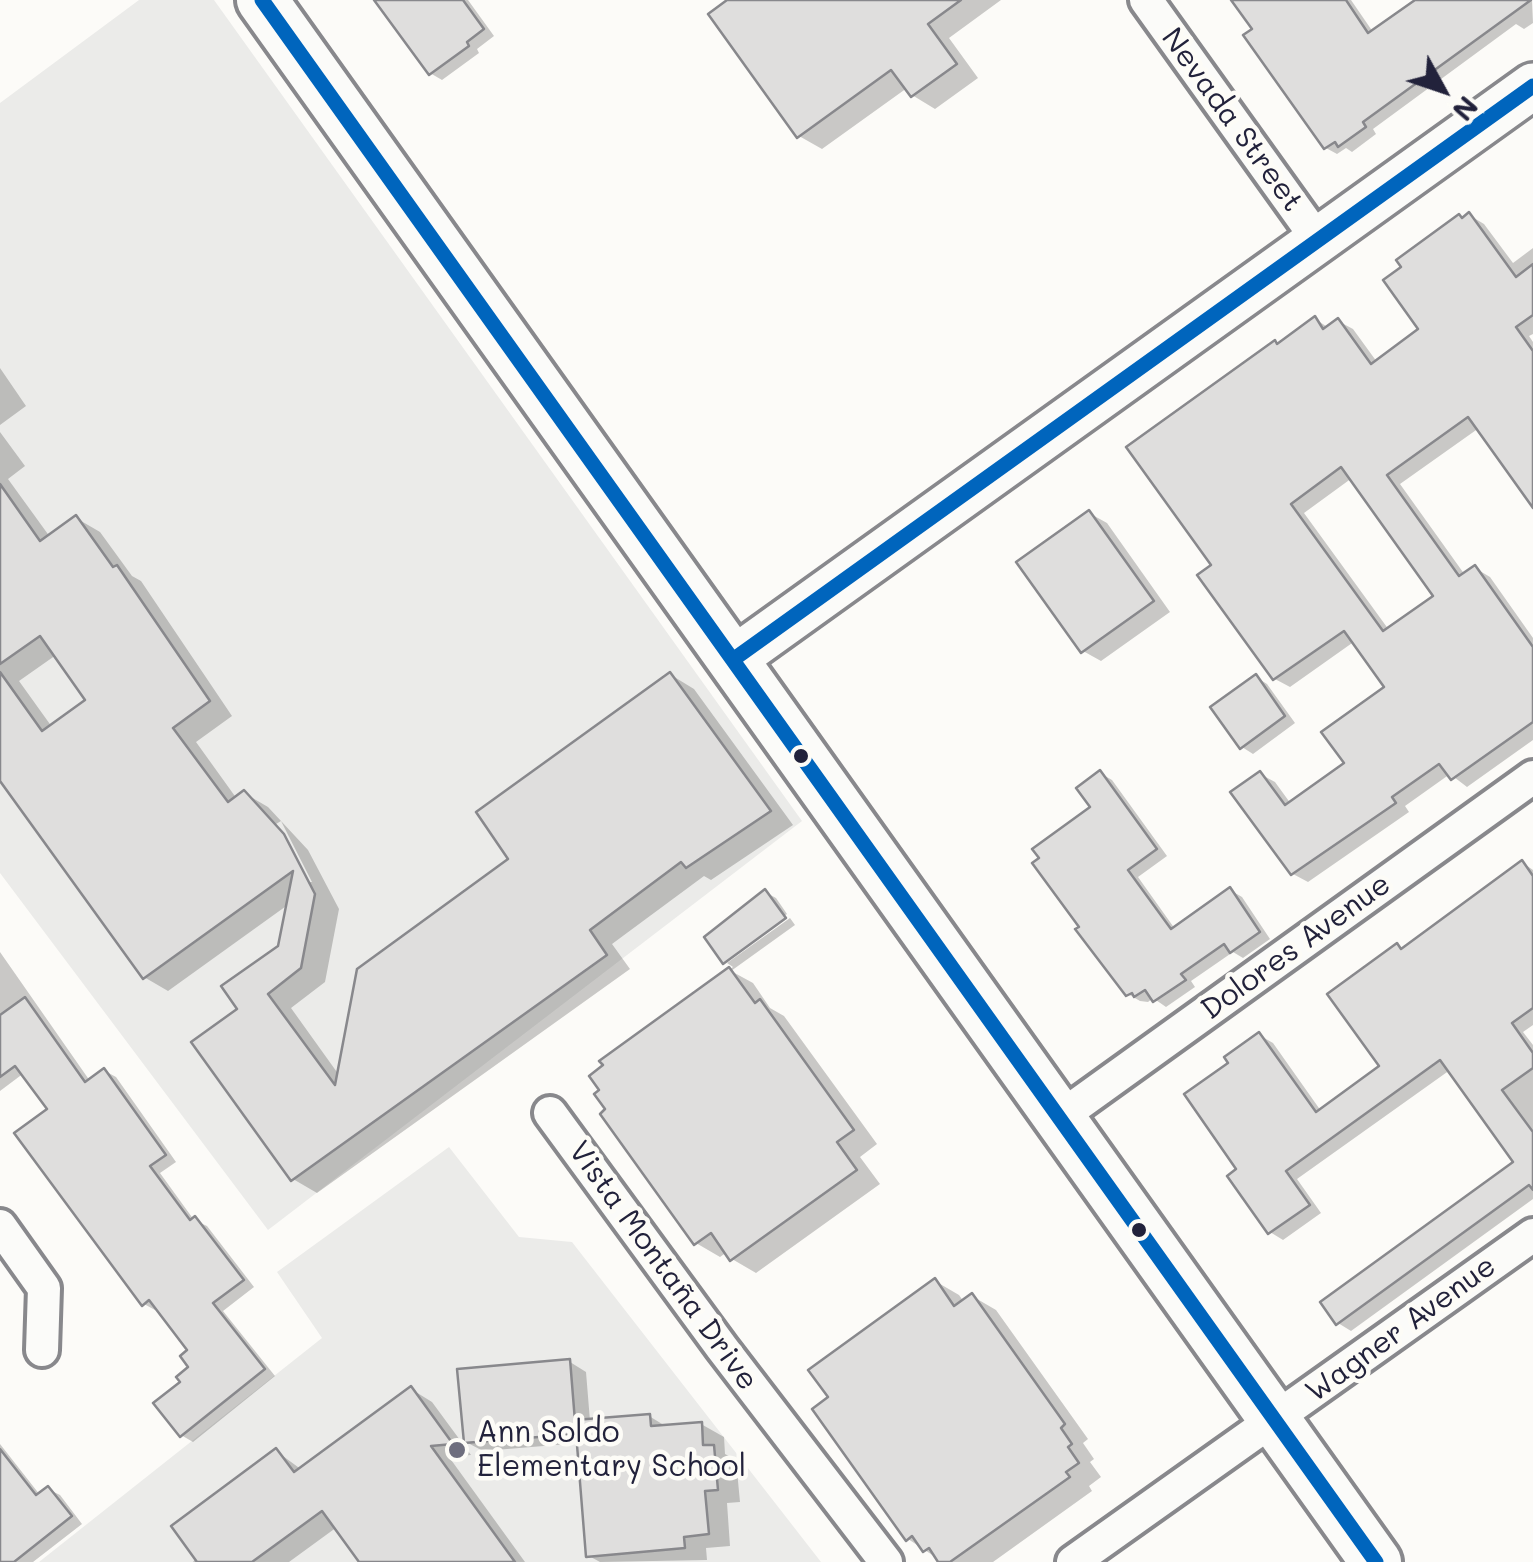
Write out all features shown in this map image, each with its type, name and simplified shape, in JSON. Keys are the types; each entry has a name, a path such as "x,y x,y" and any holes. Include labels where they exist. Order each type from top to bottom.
{"main road":[{"path":"262,0 1376,1562"}],"street":[{"name":"Nevada Street","path":"1146,0 1318,240"},
{"path":"734,659 1533,86"},
{"name":"Dolores Avenue","path":"1059,1118 1533,777"},
{"name":"Vista Montaña Drive","path":"550,1113 722,1348 886,1562"},
{"path":"0,1226 44,1288 42,1350"},
{"name":"Wagner Avenue","path":"1073,1562 1533,1235"}],"shaded area":[{"path":"139,0 214,0 802,821 268,1230 0,873 0,103"},
{"name":"Ann Soldo Elementary School","path":"449,1147 519,1237 572,1242 821,1562 39,1562 322,1338 277,1272"}],"building":[{"path":"374,0 463,0 484,29 467,42 469,46 429,75"},
{"path":"727,0 961,0 928,24 957,64 911,97 891,70 797,138 708,14"},
{"path":"1231,0 1346,0 1368,33 1415,0 1531,0 1363,122 1366,127 1338,147 1335,142 1324,149 1243,35 1252,29"},
{"path":"1469,212 1516,277 1533,264 1533,315 1516,327 1533,351 1533,508 1468,417 1387,475 1459,576 1475,565 1533,647 1533,722 1451,780 1439,764 1392,797 1396,803 1291,875 1230,792 1260,771 1285,805 1344,763 1321,732 1384,687 1344,631 1273,680 1197,575 1211,565 1126,447 1275,340 1277,344 1315,316 1323,329 1338,318 1371,364 1418,329 1383,280 1401,267 1396,260 1459,214 1462,218","holes":["1341,467 1433,596 1383,631 1291,504"]},
{"path":"0,484 40,541 76,515 113,567 117,565 210,701 173,728 228,802 244,790 284,834 315,894 301,968 268,994 335,1085 357,969 508,859 476,812 670,672 771,811 686,868 681,862 590,930 607,955 291,1181 191,1042 237,1009 221,986 278,946 293,871 143,979 0,781 0,672 42,731 85,700 40,636 0,664"},
{"path":"1089,510 1154,601 1081,653 1016,562"},
{"path":"1256,674 1285,716 1240,749 1210,707"},
{"path":"1100,770 1157,849 1128,870 1171,929 1230,887 1260,932 1230,953 1224,944 1181,974 1186,980 1153,1002 1145,990 1134,997 1132,993 1126,996 1032,863 1039,858 1032,849 1090,807 1076,788"},
{"path":"1522,860 1533,876 1533,1008 1512,1023 1533,1053 1533,1068 1502,1090 1533,1132 1533,1190 1529,1185 1336,1325 1320,1302 1513,1162 1440,1060 1286,1171 1310,1205 1268,1234 1227,1176 1236,1169 1184,1094 1228,1063 1224,1057 1259,1032 1316,1112 1379,1066 1327,994 1397,943 1401,949"},
{"path":"765,889 786,918 723,964 704,937"},
{"path":"729,967 755,1003 760,999 854,1130 837,1142 857,1170 730,1261 711,1233 694,1245 600,1114 605,1109 594,1094 599,1090 589,1076 603,1065 599,1061"},
{"path":"25,997 85,1082 104,1068 166,1155 150,1166 190,1220 195,1216 244,1280 213,1303 265,1369 180,1437 153,1403 180,1382 176,1377 188,1367 180,1356 187,1350 149,1300 142,1306 14,1133 47,1109 15,1066 0,1077 0,1015"},
{"path":"935,1278 954,1306 972,1293 1065,1424 1061,1428 1079,1463 1066,1472 1070,1477 950,1562 938,1562 929,1548 923,1552 912,1536 906,1541 812,1409 828,1397 808,1370"},
{"path":"570,1359 576,1434 464,1443 457,1369"},
{"path":"411,1386 453,1444 431,1446 515,1562 359,1562 322,1511 252,1562 197,1562 171,1526 276,1448 294,1472"},
{"path":"650,1414 651,1426 702,1422 703,1445 714,1445 718,1490 705,1491 709,1534 684,1537 685,1548 586,1557 575,1420"},
{"path":"0,1449 36,1495 48,1486 72,1516 14,1562 0,1562"}],"transit line":[{"path":"262,0 1376,1562"},
{"path":"734,659 1533,86"}],"place":[{"name":"Ann Soldo Elementary School","path":"457,1450"}]}
